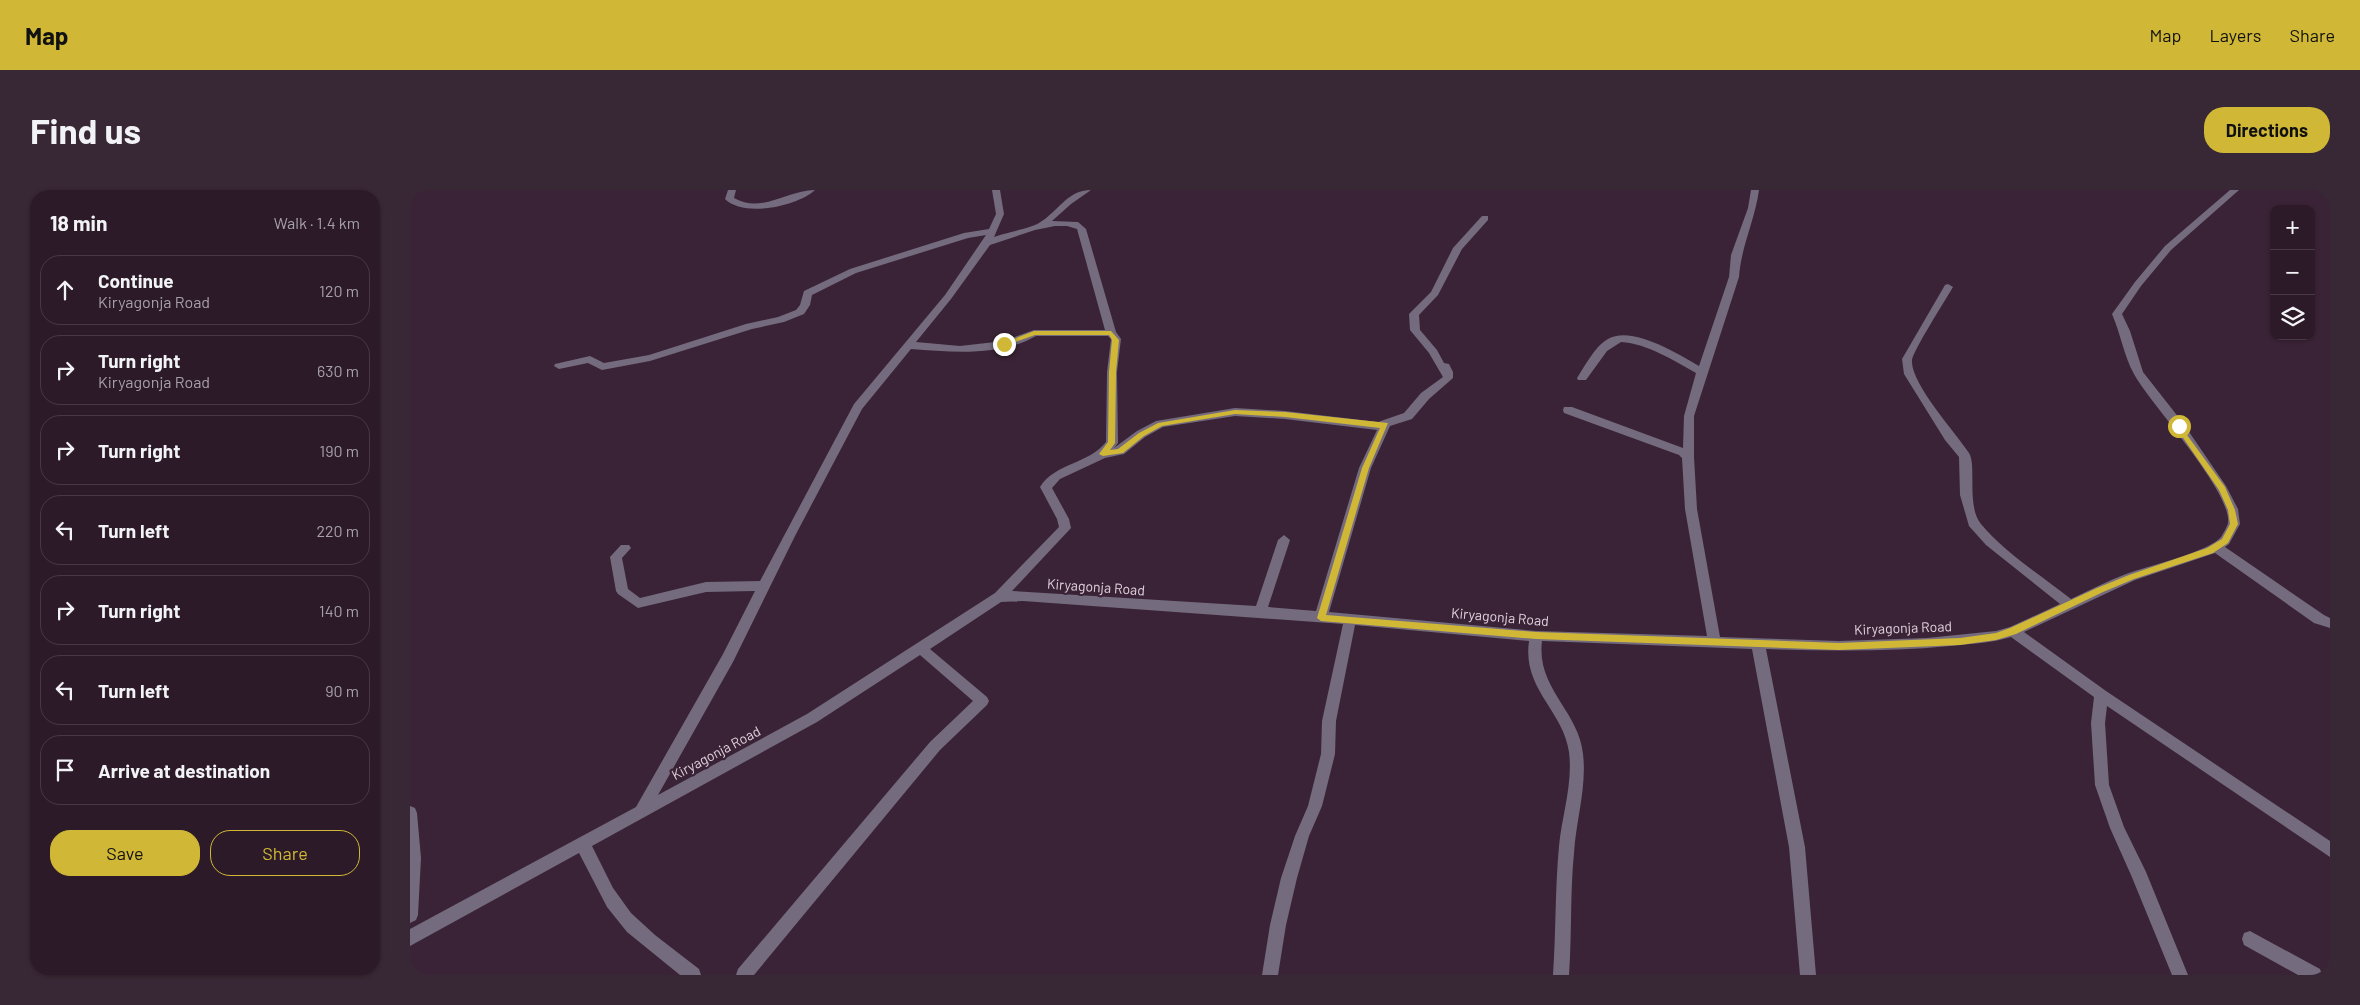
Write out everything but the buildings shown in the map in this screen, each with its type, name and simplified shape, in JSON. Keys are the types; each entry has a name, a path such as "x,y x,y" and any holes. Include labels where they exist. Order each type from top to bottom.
{"street":[{"path":"732,190 729,199 735,204 768,207 811,190"},
{"path":"643,809 724,667 764,586 858,407 948,297 987,243 1000,214 996,190"},
{"path":"1040,227 1068,202 1087,190"},
{"path":"1714,642 1691,509 1688,422 1702,372 1734,277 1736,255 1752,208 1755,190"},
{"name":"Kiryagonja Road","path":"410,938 583,845 643,809 825,710 999,596 1260,612 1536,636 1758,644 1839,646 1926,643 1987,638 2013,631 2131,577 2216,547 2225,541 2231,533 2234,524 2232,510 2217,481 2179,426 2138,373 2125,331 2117,314 2138,284 2168,248 2235,190"},
{"path":"1448,378 1433,352 1415,330 1414,314 1435,293 1458,248 1485,218"},
{"path":"987,243 1040,227 1064,223 1078,225 1081,229 1111,333 1116,340 1112,372 1112,443 1103,454"},
{"path":"559,366 590,359 602,367 650,358 750,326 780,320 800,312 805,305 806,293 853,271 967,235 993,231"},
{"path":"1948,287 1908,360 1909,374 1949,437 1964,456 1966,495 1973,523 1990,542 2069,604"},
{"path":"908,344 960,349 1004,344 1023,339 1034,333 1111,333"},
{"path":"1582,378 1613,340 1623,337 1671,355 1702,372"},
{"path":"1445,366 1448,378"},
{"path":"999,596 1064,528 1064,520 1048,495 1046,487 1048,483 1056,476 1103,454 1120,451 1141,434 1160,424 1235,412 1285,414 1378,426 1385,425 1408,416 1425,396 1448,378"},
{"path":"1568,410 1628,430 1683,452 1688,457"},
{"path":"1321,618 1365,468 1385,425"},
{"path":"1260,612 1284,540"},
{"path":"2216,547 2319,619 2330,623"},
{"path":"625,548 616,557 622,591 638,603 706,587 764,586"},
{"path":"1270,975 1278,925 1289,878 1302,836 1315,806 1328,754 1329,721 1350,619"},
{"path":"2013,631 2101,695 2330,850"},
{"path":"1536,636 1534,663 1543,688 1570,732 1576,750 1574,808 1567,841 1560,975"},
{"path":"1758,644 1797,848 1808,975"},
{"path":"744,975 935,746 982,701 919,647"},
{"path":"2101,695 2098,722 2102,784 2117,828 2138,872 2180,975"},
{"path":"410,813 413,858 410,914"},
{"path":"583,845 624,917 660,950 694,975"},
{"path":"2250,939 2314,975"}],"route":[{"path":"1004,344 1023,339 1034,333 1111,333 1116,340 1112,372 1112,443 1103,454 1120,451 1141,434 1160,424 1220,416 1235,412 1285,414 1336,422 1385,425 1365,468 1321,618 1536,636 1839,646 1960,641 1996,636 2013,631 2100,590 2131,577 2210,550 2225,541 2231,533 2234,524 2232,510 2222,489 2179,426"}]}
